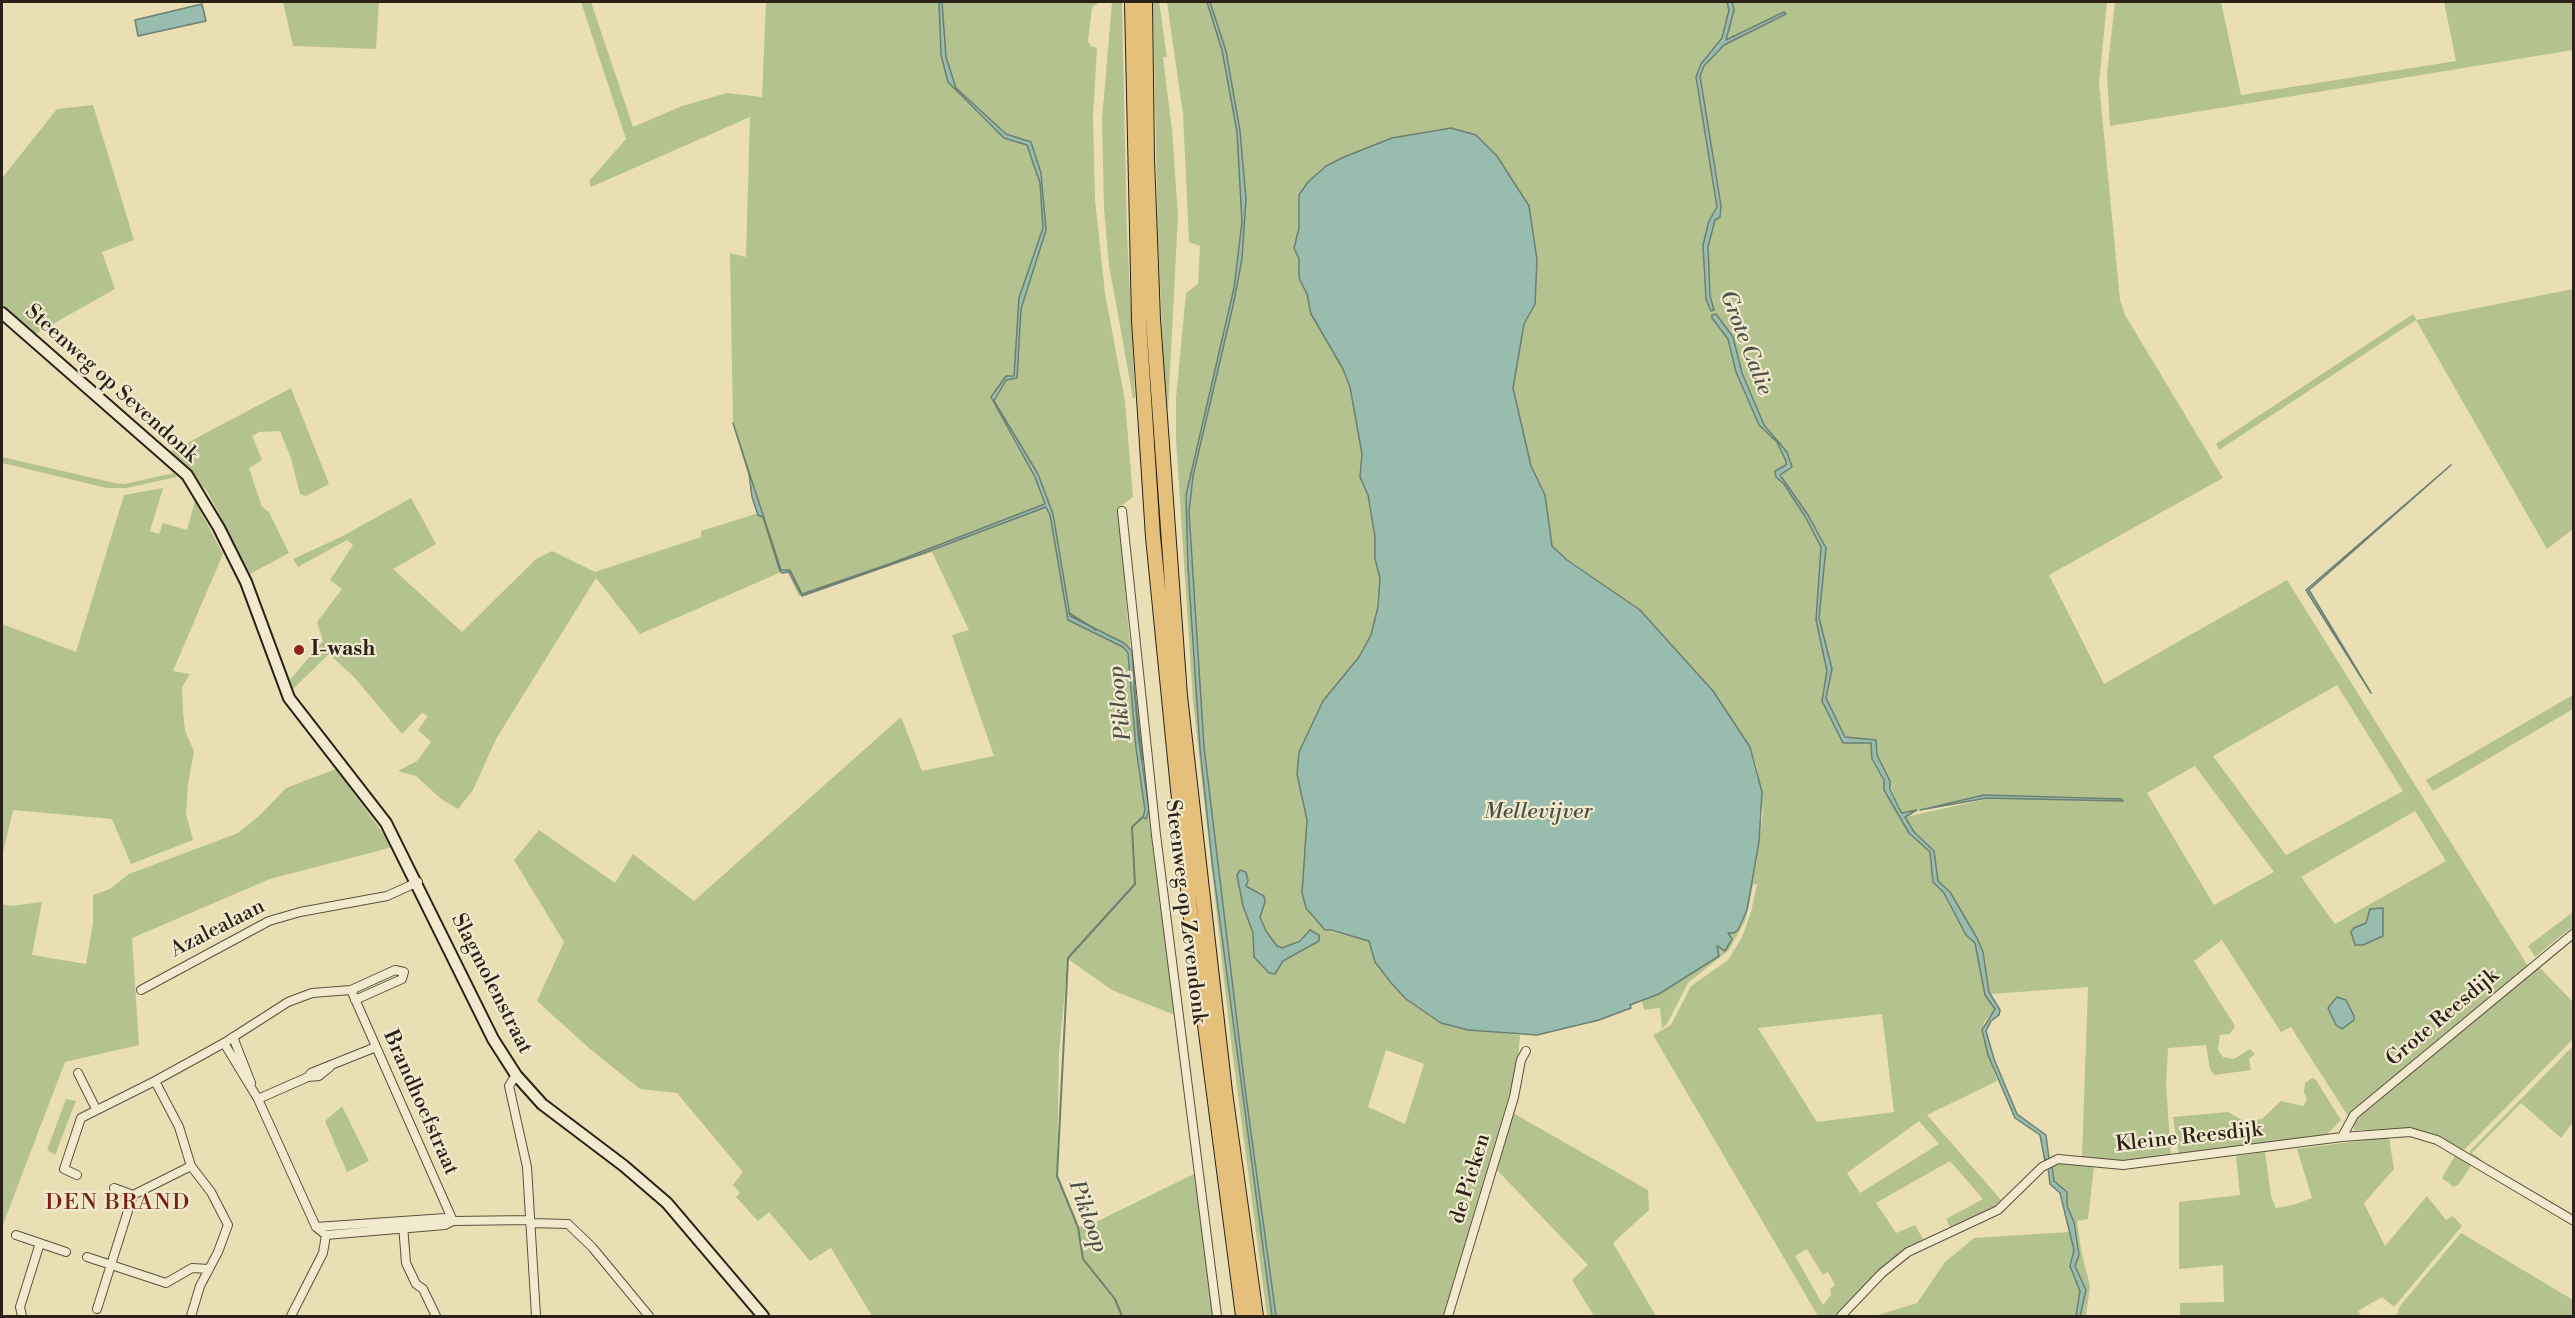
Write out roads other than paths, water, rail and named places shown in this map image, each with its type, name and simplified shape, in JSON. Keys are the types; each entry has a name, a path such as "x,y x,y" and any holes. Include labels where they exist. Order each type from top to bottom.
{"highway":[{"path":"1132,2 1139,321 1153,537 1190,910 1243,1317"},
{"path":"1145,2 1147,158 1153,319 1178,674 1224,1081 1256,1317"}],"street":[{"name":"Steenweg op Sevendonk","path":"2,313 187,475 246,582 271,647"},
{"name":"Steenweg op Zevendonk","path":"1122,511 1158,846 1217,1317"},
{"name":"Slagmolenstraat","path":"271,647 289,698 380,814 418,882 484,1021 516,1075 542,1104 624,1166 667,1203 763,1317"},
{"name":"Azalealaan","path":"141,990 269,921 300,912 387,897 418,882"},
{"name":"Grote Reesdijk","path":"2342,1137 2354,1115 2574,933"},
{"path":"77,1175 64,1168 79,1121 96,1109 155,1081 224,1043 301,996 351,990 394,970 404,972 402,979 355,1000"},
{"name":"Brandhoefstraat","path":"351,990 453,1221"},
{"path":"233,1037 250,1076 252,1087"},
{"path":"224,1043 252,1087 316,1227 326,1235"},
{"path":"258,1099 308,1077 319,1076 330,1067 376,1047"},
{"name":"de Picken","path":"1448,1317 1514,1097 1521,1060 1526,1051"},
{"path":"78,1073 96,1109"},
{"path":"516,1075 509,1086 527,1167 536,1317"},
{"path":"155,1081 178,1127 191,1166 211,1192 228,1223 218,1252 200,1286 191,1317"},
{"name":"Kleine Reesdijk","path":"1841,1317 1882,1273 1908,1252 1998,1210 2042,1167 2054,1160 2123,1165 2342,1137 2402,1132 2422,1134 2574,1221"},
{"path":"97,1309 134,1195 191,1166"},
{"path":"114,1188 134,1195"},
{"path":"316,1227 445,1225 453,1221 530,1221 568,1224 592,1247 649,1317"},
{"path":"403,1224 406,1263 416,1284 423,1289 436,1317"},
{"path":"326,1235 337,1228"},
{"path":"16,1235 66,1252"},
{"path":"291,1317 324,1253 326,1235"},
{"path":"22,1317 20,1307 40,1243"},
{"path":"87,1257 166,1283 192,1268 209,1269"}],"water":[{"path":"939,2 942,2 946,57 956,88 1006,134 1031,142 1041,173 1046,230 1021,309 1017,378 1006,380 994,401 1038,474 1053,514 1070,616 1124,643 1132,651 1138,735 1149,810 1146,819 1143,817 1145,810 1136,748 1128,653 1123,647 1068,620 1050,515 1046,507 802,596 789,572 780,571 763,517 758,515 752,497 749,474 733,423 781,570 790,570 802,594 892,563 1045,504 1035,477 991,397 1006,376 1014,376 1019,298 1043,228 1040,183 1027,145 1004,138 948,82 941,55"},
{"path":"1207,2 1210,2 1226,51 1240,131 1246,199 1242,259 1193,476 1189,512 1204,747 1246,1096 1276,1316 1272,1316 1212,861 1200,748 1188,567 1186,495 1234,288 1242,222 1237,132 1222,50"},
{"path":"1727,2 1732,2 1734,10 1726,40 1784,12 1786,14 1724,45 1704,66 1700,76 1721,206 1720,217 1715,220 1708,247 1710,296 1714,310 1711,311 1706,299 1703,245 1709,221 1717,207 1696,77 1701,64 1722,38 1729,10"},
{"path":"202,4 206,21 138,36 135,20"},
{"name":"Mellevijver","path":"1451,128 1476,135 1497,156 1529,206 1537,260 1535,304 1524,324 1513,388 1531,466 1545,495 1552,546 1567,560 1640,610 1713,691 1750,747 1762,792 1759,842 1747,910 1738,930 1728,933 1732,939 1725,951 1717,946 1719,956 1659,994 1630,1005 1631,1008 1599,1020 1537,1035 1468,1030 1441,1023 1406,999 1392,984 1375,962 1369,941 1325,930 1306,908 1302,893 1307,820 1297,774 1299,752 1323,701 1359,657 1371,635 1378,607 1380,578 1375,559 1375,537 1368,495 1360,477 1362,454 1350,387 1343,369 1311,314 1307,294 1299,278 1299,259 1294,248 1299,228 1299,195 1308,182 1326,166 1344,157 1392,138"},
{"path":"1716,314 1733,337 1742,373 1764,425 1787,452 1792,467 1780,475 1808,515 1826,548 1819,618 1832,669 1826,698 1845,737 1876,740 1877,755 1902,813 1917,810 1905,817 1914,832 1934,851 1938,881 1950,892 1983,952 1989,992 2000,1010 1999,1015 1991,1021 1986,1031 1994,1059 2017,1114 2046,1135 2049,1159 2045,1161 2040,1135 2015,1118 1988,1055 1982,1030 1995,1009 1985,995 1975,943 1966,935 1944,893 1933,882 1930,852 1909,833 1884,790 1884,780 1872,759 1871,743 1843,743 1822,701 1827,671 1816,620 1821,547 1806,518 1784,484 1776,477 1775,471 1786,465 1786,461 1777,442 1759,425 1736,372 1728,339 1712,318 1712,315"},
{"path":"2451,465 2309,590 2371,693 2306,590"},
{"path":"1984,795 2121,799 2123,801 1987,798 1920,810"},
{"path":"1240,870 1246,872 1248,881 1246,886 1264,896 1265,902 1260,917 1266,931 1277,946 1282,948 1300,941 1310,930 1319,935 1319,941 1283,961 1275,974 1269,973 1254,957 1253,933 1243,906 1237,875"},
{"path":"2383,908 2383,936 2363,945 2355,945 2351,932 2354,928 2366,923 2370,909"},
{"path":"2337,997 2346,1000 2354,1016 2354,1020 2342,1029 2336,1025 2328,1008"},
{"path":"2052,1166 2054,1181 2067,1192 2067,1206 2074,1222 2079,1255 2075,1266 2086,1290 2080,1316 2076,1316 2080,1291 2070,1266 2074,1250 2060,1193 2050,1184 2048,1167"}],"waterway":[{"name":"Pikloop","path":"1069,613 1096,630"},
{"name":"Pikloop","path":"1134,687 1142,759"},
{"name":"Pikloop","path":"1122,1316 1115,1299 1083,1259 1078,1227 1057,1176 1068,958 1135,884 1132,827 1143,817"}],"place":[{"name":"I-wash","path":"299,650"}],"district":[{"name":"DEN BRAND","path":"118,1204"}],"water label":[{"name":"Grote Calie","path":"1745,343"}]}
